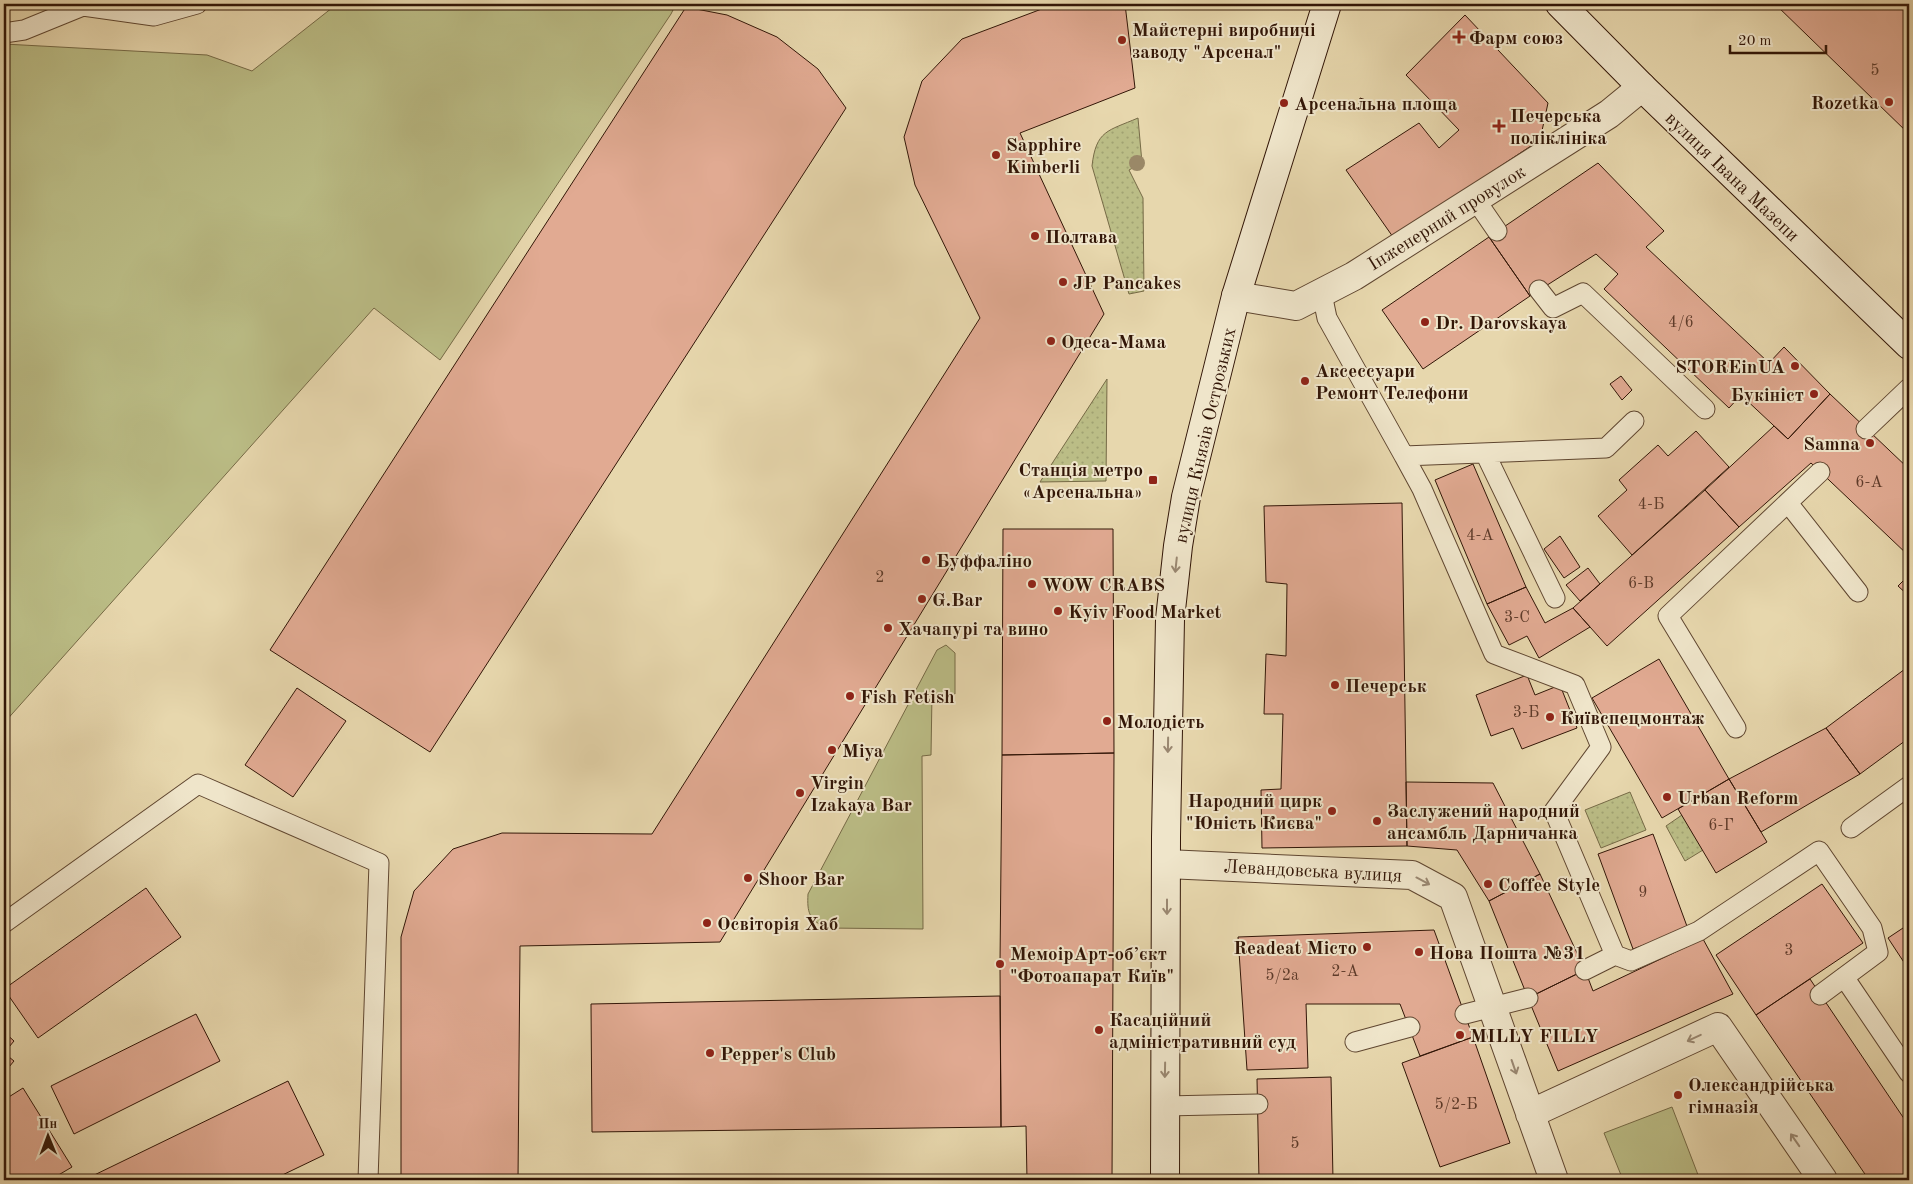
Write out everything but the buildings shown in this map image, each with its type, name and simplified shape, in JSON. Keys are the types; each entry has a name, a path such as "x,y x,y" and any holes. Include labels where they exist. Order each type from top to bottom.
{"main road":[{"name":"вулиця Князів Острозьких","path":"1165,1180 1166,864 1170,619 1178,546 1186,497 1236,296 1327,4"},
{"name":"вулиця Івана Мазепи","path":"1560,4 1642,87 1909,345"},
{"name":"Інженерний провулок","path":"1236,296 1296,306 1322,294 1354,276 1609,114 1642,87"},
{"name":"Левандовська вулиця","path":"1166,864 1412,875 1453,897 1554,1180"},
{"path":"1530,1114 1718,1027 1823,1180"}],"lane":[{"path":"4,33 24,30 83,5 154,16 197,4"},
{"path":"1474,199 1497,231"},
{"path":"1539,290 1553,308 1583,293 1704,409"},
{"path":"1322,294 1327,318 1422,489 1494,654 1575,684 1601,747 1554,811 1614,955"},
{"path":"1866,429 1909,388"},
{"path":"1404,456 1606,448 1634,421"},
{"path":"1485,453 1555,598"},
{"path":"1736,728 1668,616 1820,472"},
{"path":"1788,502 1858,592"},
{"path":"4,923 198,784 379,863 368,1180"},
{"path":"1850,828 1909,786"},
{"path":"1585,970 1614,955 1631,961 1699,931 1819,851 1872,928 1878,952 1820,995"},
{"path":"1844,977 1909,1073"},
{"path":"1465,1014 1528,998"},
{"path":"1355,1042 1410,1028"},
{"path":"1165,1106 1258,1104"}],"green space":[{"path":"337,4 676,4 440,360 374,308 4,723 4,44 207,55 252,71"},
{"path":"1138,118 1142,163 1129,170 1143,198 1144,291 1129,294 1092,166 1100,138 1111,129"},
{"path":"1107,379 1106,481 1040,482"},
{"path":"946,645 955,653 955,694 932,694 931,755 922,756 923,929 826,928 816,922 810,915 808,894 937,650"},
{"path":"1630,792 1646,830 1601,848 1585,810"},
{"path":"1682,815 1703,850 1685,861 1666,826"},
{"path":"1672,1107 1700,1180 1623,1180 1604,1133"}],"place":[{"name":"Фарм союз","path":"1459,37"},
{"name":"Майстерні виробничі заводу \"Арсенал\"","path":"1122,40"},
{"name":"Rozetka","path":"1889,102"},
{"name":"Арсенальна площа","path":"1284,103"},
{"name":"Печерська поліклініка","path":"1499,126"},
{"name":"Sapphire Kimberli","path":"996,155"},
{"name":"Полтава","path":"1035,236"},
{"name":"JP Pancakes","path":"1063,282"},
{"name":"Dr. Darovskaya","path":"1425,322"},
{"name":"Одеса-Мама","path":"1051,341"},
{"name":"STOREinUA","path":"1795,366"},
{"name":"Аксессуари Ремонт Телефони","path":"1305,381"},
{"name":"Букініст","path":"1814,394"},
{"name":"Samna","path":"1870,443"},
{"name":"Станція метро «Арсенальна»","path":"1153,480"},
{"name":"Буффаліно","path":"926,560"},
{"name":"WOW CRABS","path":"1032,584"},
{"name":"G.Bar","path":"922,599"},
{"name":"Kyiv Food Market","path":"1058,611"},
{"name":"Хачапурі та вино","path":"888,628"},
{"name":"Печерськ","path":"1335,685"},
{"name":"Fish Fetish","path":"850,696"},
{"name":"Київспецмонтаж","path":"1550,717"},
{"name":"Молодiсть","path":"1107,721"},
{"name":"Miya","path":"832,750"},
{"name":"Virgin Izakaya Bar","path":"800,793"},
{"name":"Urban Reform","path":"1667,797"},
{"name":"Народний цирк \"Юність Києва\"","path":"1332,811"},
{"name":"Заслужений народний ансамбль Дарничанка","path":"1377,821"},
{"name":"Shoor Bar","path":"748,878"},
{"name":"Coffee Style","path":"1488,884"},
{"name":"Освіторія Хаб","path":"707,923"},
{"name":"Readeat Місто","path":"1367,947"},
{"name":"Нова Пошта №31","path":"1419,952"},
{"name":"МемоірАрт-обʼєкт \"Фотоапарат Київ\"","path":"1000,964"},
{"name":"Касаційний адміністративний суд","path":"1099,1030"},
{"name":"MILLY FILLY","path":"1460,1035"},
{"name":"Pepper's Club","path":"710,1053"},
{"name":"Олександрійська гімназія","path":"1678,1095"}]}
